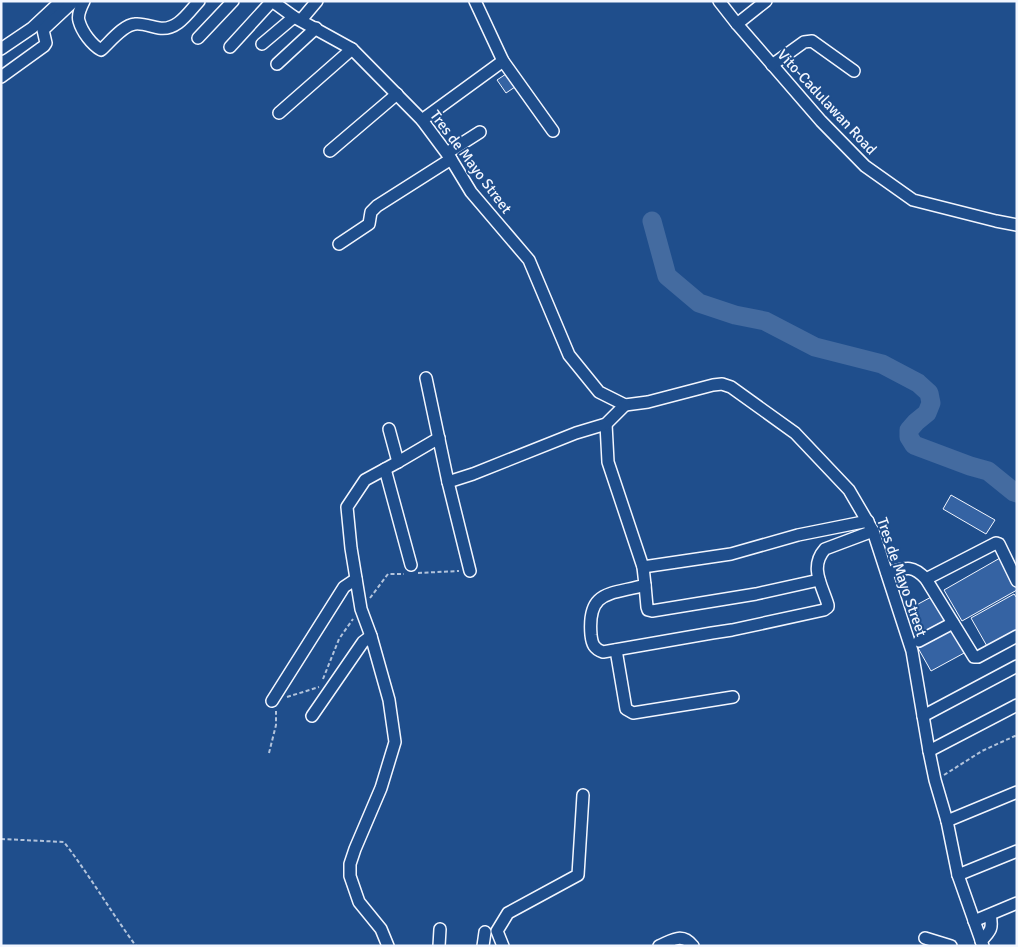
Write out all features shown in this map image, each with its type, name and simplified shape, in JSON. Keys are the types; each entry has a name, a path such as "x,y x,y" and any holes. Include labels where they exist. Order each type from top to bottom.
{"street":[{"path":"2,47 32,28 61,1"},
{"path":"1,77 44,46 46,43 43,30 74,1"},
{"path":"84,1 79,21 87,38 96,48 101,50 125,27 136,24 162,29 171,28 181,22 199,1"},
{"path":"198,38 233,1"},
{"path":"230,47 272,1"},
{"name":"Tres de Mayo Street","path":"272,1 297,18 352,49 422,120 449,156 472,192 529,260 568,355 599,392 625,405 648,402 713,385 722,384 731,387 795,433 849,490 870,526 912,651 935,780 947,821 958,875 982,943"},
{"path":"262,44 317,1"},
{"path":"475,1 503,61 553,130"},
{"name":"Vito-Cadulawan Road","path":"719,1 821,122 864,166 913,200 1017,225"},
{"path":"737,24 766,1"},
{"path":"277,64 316,28"},
{"path":"772,65 804,42 812,41 854,71"},
{"path":"279,113 352,49"},
{"path":"422,120 503,61"},
{"path":"330,151 397,94"},
{"path":"339,244 369,224 371,212 377,206 480,132"},
{"path":"426,378 448,482 470,571"},
{"path":"448,482 576,433 606,424 625,405"},
{"path":"606,424 608,462 643,567 648,610 652,611 756,594 819,580"},
{"path":"389,428 398,462"},
{"path":"388,946 380,930 359,902 350,876 350,864 381,788 395,742 389,700 371,636 361,609 347,507 365,480 439,438"},
{"path":"385,469 411,565"},
{"path":"643,567 731,554 798,535 870,526"},
{"path":"645,585 605,594 594,606 590,625 592,644 597,650 603,652 732,630 824,610 828,605 819,580 817,564 821,554 825,549 870,526"},
{"path":"926,579 996,543 999,544 1017,582"},
{"path":"887,573 907,568 914,568 920,573 926,579 974,657 978,657 1017,636"},
{"path":"272,701 344,587 356,579"},
{"path":"919,641 954,623"},
{"path":"312,716 363,642 371,636"},
{"path":"616,650 626,709 630,713 733,697"},
{"path":"923,716 1017,666"},
{"path":"929,751 1017,705"},
{"path":"947,821 1017,792"},
{"path":"502,946 496,931 508,913 578,875 583,795"},
{"path":"958,875 1017,851"},
{"path":"974,921 1017,903"},
{"path":"982,943 991,930 990,914"},
{"path":"439,946 440,929"},
{"path":"484,946 485,932"},
{"path":"659,946 680,937 688,940 693,946"},
{"path":"925,938 951,946"}],"path":[{"path":"935,780 982,751 1017,735"},
{"path":"1,839 64,842 136,946"}],"building":[{"path":"506,74 515,87 506,93 497,80"},
{"path":"951,495 995,520 986,534 943,509"},
{"path":"1000,558 1017,590 962,621 944,590"},
{"path":"1014,594 1017,598 1017,632 988,648 971,618"},
{"path":"933,596 947,620 923,633 909,609"},
{"path":"953,628 966,652 931,671 918,648"}],"waterway":[{"path":"652,221 667,276 699,303 735,315 765,321 815,347 882,364 918,383 929,393 931,403 927,413 909,430 909,437 914,445 988,471 1017,493"}]}
